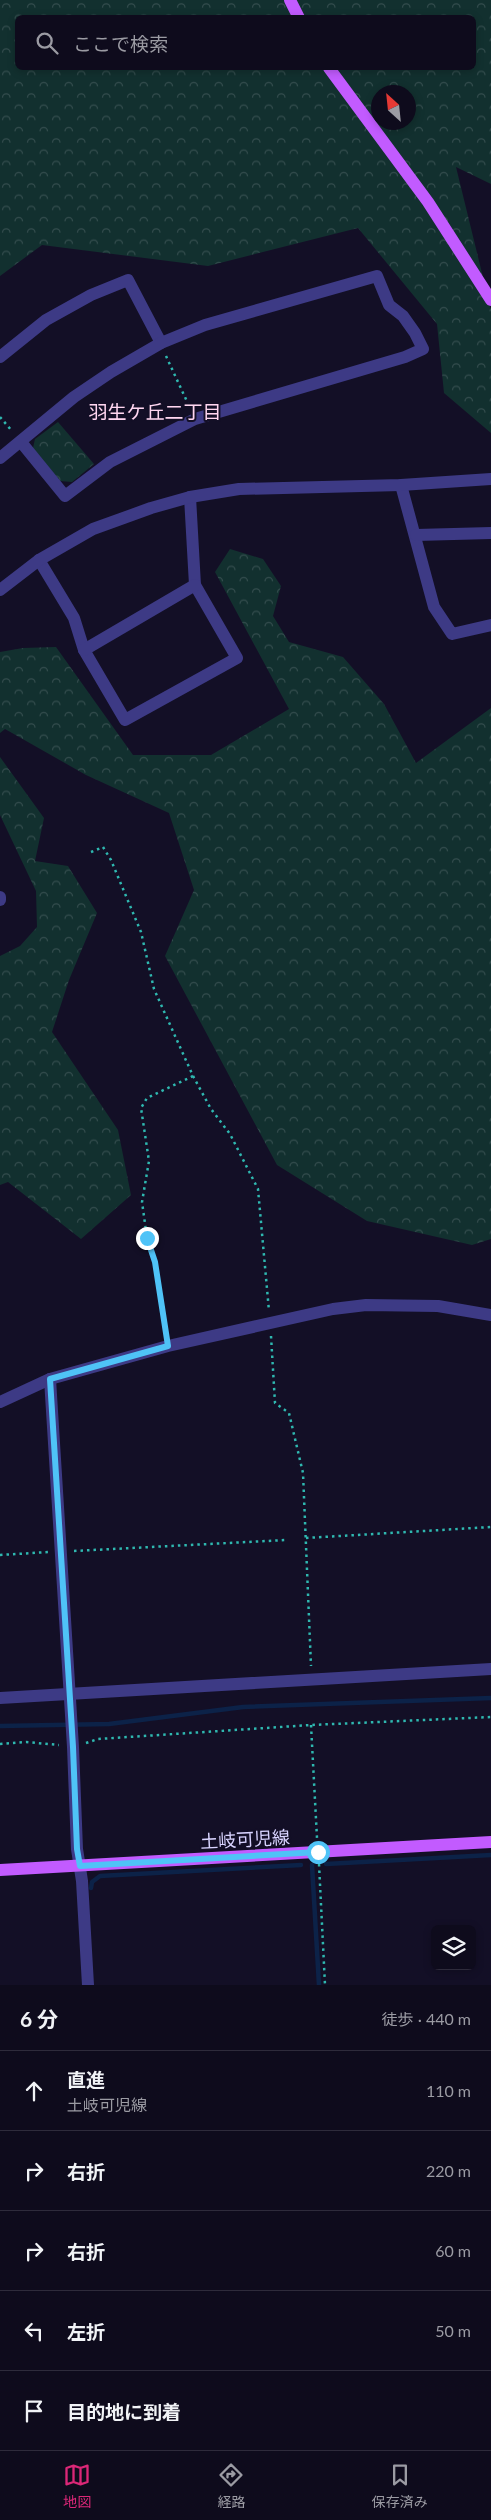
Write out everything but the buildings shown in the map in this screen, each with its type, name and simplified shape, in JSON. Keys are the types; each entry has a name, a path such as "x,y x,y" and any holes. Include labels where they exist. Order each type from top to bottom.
{"main road":[{"path":"290,0 298,15"},
{"path":"330,70 428,202 491,300"},
{"name":"土岐可児線","path":"0,1870 491,1842"}],"street":[{"path":"0,458 74,397 111,372 161,343 205,325 377,276 389,305 403,316 423,349 405,357 195,419 110,462 65,496 21,442"},
{"path":"0,357 46,320 92,295 128,280 161,343"},
{"path":"0,590 39,560 94,529 190,496 239,489 401,485 491,479"},
{"path":"401,485 434,607 452,634 491,625"},
{"path":"39,560 74,618 84,650 125,720 237,658 195,585 190,496"},
{"path":"416,535 491,533"},
{"path":"84,650 195,585"},
{"path":"0,1402 50,1379 168,1346 270,1322 366,1305 438,1306 491,1315"},
{"path":"50,1379 71,1715 77,1849 80,1866 88,1985"},
{"path":"0,1698 491,1670"}],"path":[{"path":"161,343 195,419"},
{"path":"0,417 21,442"},
{"path":"91,852 103,847 111,860 141,932 154,989 210,1109 230,1134 258,1189 275,1403 289,1413 303,1473 312,1680"},
{"path":"168,1346 155,1262 147,1238 142,1202 148,1161 141,1108 148,1098 193,1076"},
{"path":"306,1538 491,1527"},
{"path":"0,1555 286,1540"},
{"path":"0,1744 108,1739 321,1724 491,1717"}],"green space":[{"path":"0,0 491,0 491,184 456,167 491,310 491,433 444,393 437,324 358,228 208,266 42,245 0,276"},
{"path":"58,422 94,464 72,482 60,481 33,448 35,439"},
{"path":"230,549 263,559 281,586 273,616 289,642 343,657 384,704 416,763 491,708 491,1239 472,1245 367,1221 277,1165 165,956 194,890 169,813 86,775 5,729 0,733 0,652 23,648 56,647 133,755 211,755 289,709 215,572"},
{"path":"0,757 44,818 35,861 68,866 97,913 69,980 52,1032 118,1130 131,1195 81,1239 8,1182 0,1185 0,956 20,946 37,927 36,891 0,815"}],"waterway":[{"path":"0,1726 109,1724 243,1707 491,1698"},
{"path":"326,1864 491,1855"},
{"path":"91,1888 92,1882 100,1876 301,1865"},
{"path":"312,1865 319,1985"}],"district":[{"name":"羽生ケ丘二丁目","path":"155,411"}],"route":[{"path":"147,1238 155,1262 168,1346 50,1379 73,1747 77,1849 80,1866 318,1852"}]}
